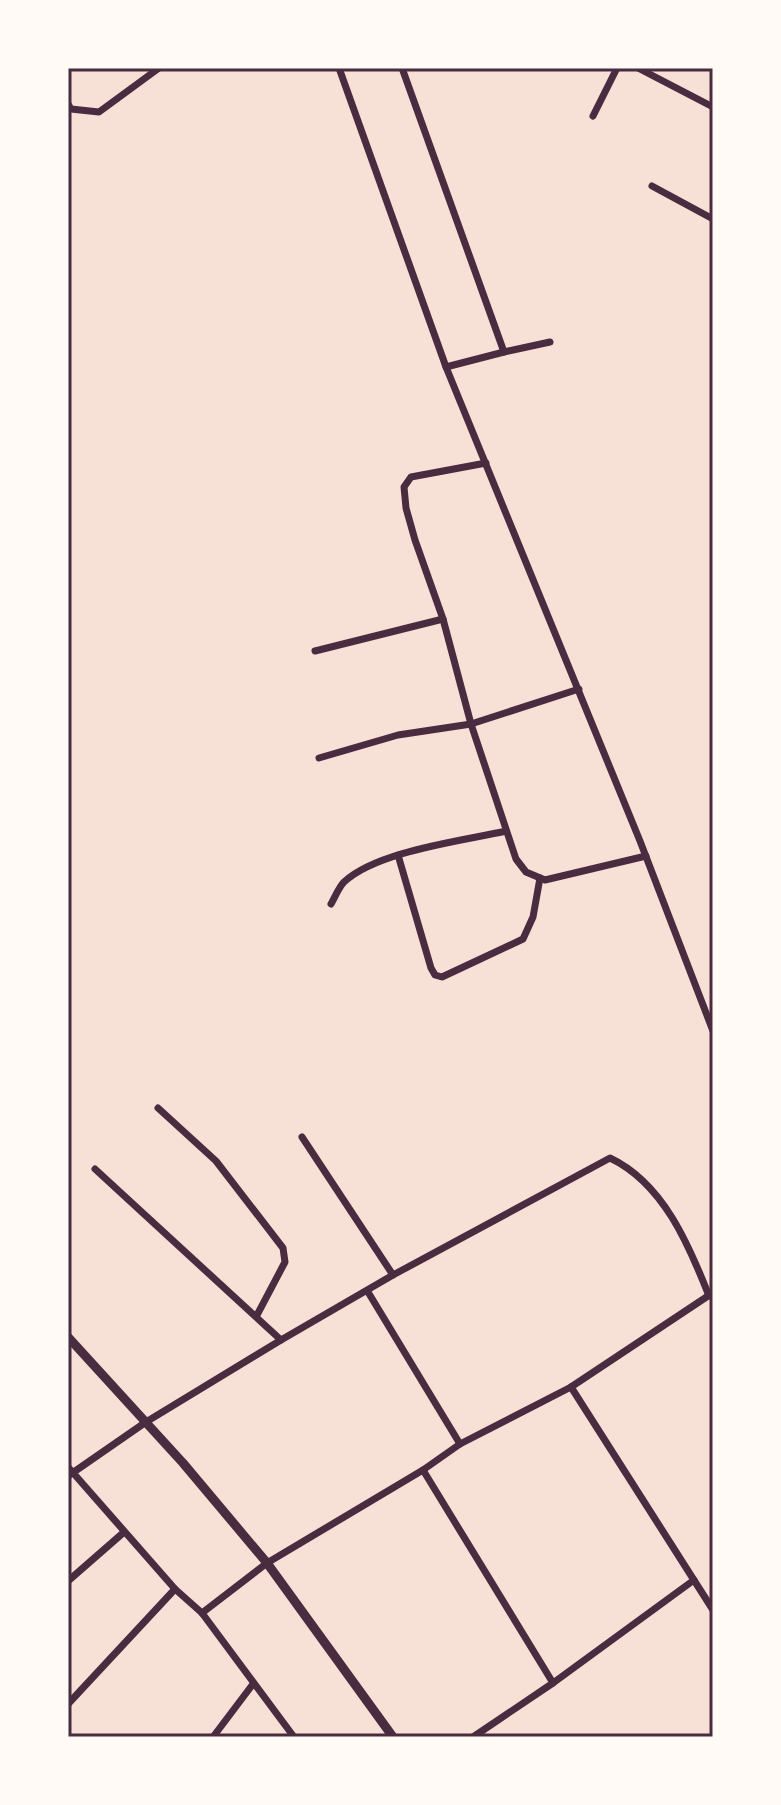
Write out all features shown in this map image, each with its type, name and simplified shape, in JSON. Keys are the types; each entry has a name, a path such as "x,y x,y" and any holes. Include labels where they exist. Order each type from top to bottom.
{"street":[{"path":"68,104 71,109 99,112 159,68"},
{"path":"339,68 446,367 579,689 712,1026"},
{"path":"402,68 504,352"},
{"path":"593,116 617,68"},
{"path":"638,68 713,107"},
{"path":"652,186 713,219"},
{"path":"446,367 550,342"},
{"path":"486,463 411,477 404,487 415,540 443,619 471,724 516,859 526,872 551,880 646,856"},
{"path":"315,651 443,619"},
{"path":"319,758 398,735 471,724 579,689"},
{"path":"331,904 342,883 398,855 506,831"},
{"path":"398,855 431,968 435,975 442,977 523,939 533,917 540,878"},
{"path":"158,1108 216,1161 283,1248 285,1262 257,1315"},
{"path":"302,1137 393,1275"},
{"path":"202,1613 267,1563 423,1470 460,1444 571,1387 711,1294 686,1239 647,1185 610,1158 393,1275 281,1340 70,1472 175,1589 202,1613 294,1737"},
{"path":"95,1169 281,1340"},
{"path":"368,1292 460,1444"},
{"path":"68,1337 183,1463 267,1563 393,1737"},
{"path":"571,1387 713,1610"},
{"path":"423,1470 553,1683"},
{"path":"68,1581 123,1533"},
{"path":"473,1737 694,1580"},
{"path":"68,1704 175,1589"},
{"path":"213,1737 253,1684"}]}
